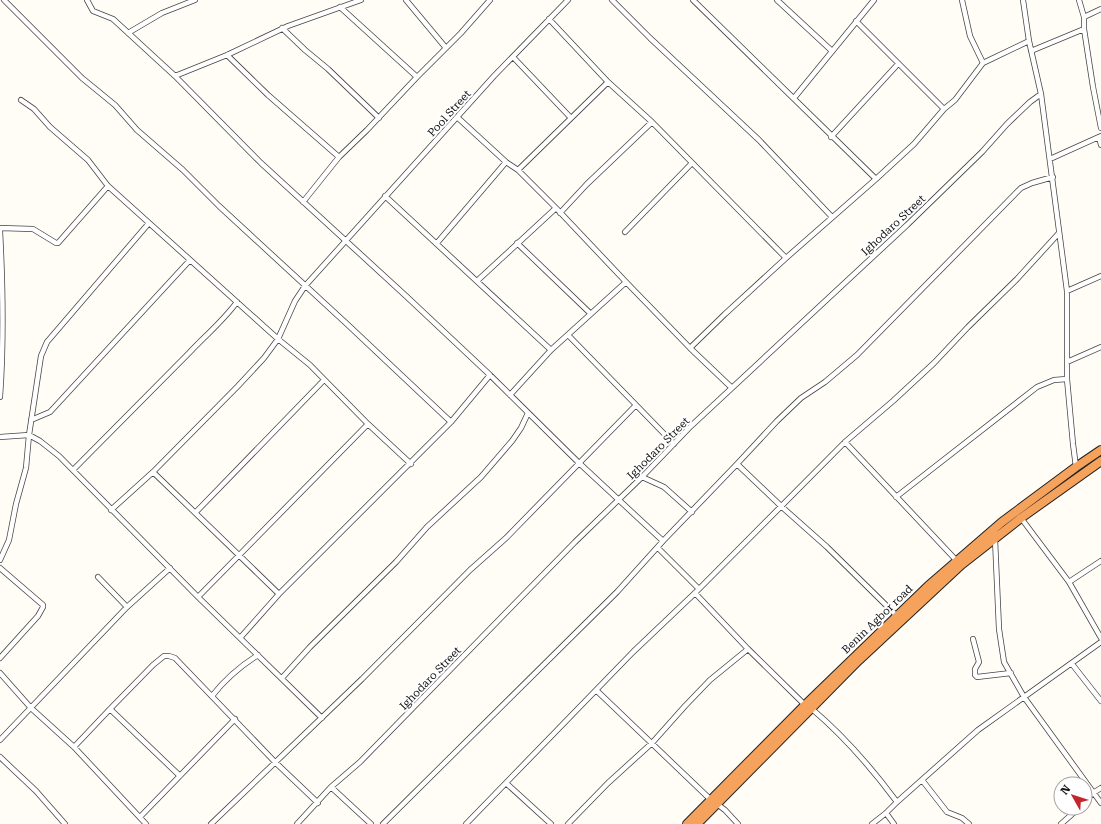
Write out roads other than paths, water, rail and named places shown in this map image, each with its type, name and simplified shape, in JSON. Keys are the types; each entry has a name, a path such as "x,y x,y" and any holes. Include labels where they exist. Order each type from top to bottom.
{"highway":[{"name":"Benin Agbor road","path":"687,824 714,802 928,586 956,560 1002,522 1101,450"},
{"name":"Benin Agbor road","path":"808,707 960,565 1021,518 1101,461"},
{"name":"Benin Agbor road","path":"697,824 714,802"}],"street":[{"path":"4,0 82,78 115,105 137,130 183,170 219,206 451,422"},
{"path":"87,0 93,11 113,19 175,76 222,125 490,375 578,462 663,541"},
{"path":"128,33 162,13 195,0"},
{"path":"175,76 227,55 282,28 361,0"},
{"path":"406,0 446,48"},
{"path":"303,202 339,157 461,33 490,0"},
{"name":"Pool Street","path":"111,510 153,472 238,386 278,339 295,301 305,286 494,76 568,0"},
{"path":"612,0 650,38 759,140 832,218"},
{"path":"694,0 794,98 831,137 876,179"},
{"path":"777,0 832,51"},
{"path":"794,98 874,0"},
{"path":"962,0 970,36 983,63"},
{"path":"1022,0 1031,51 1041,94 1067,291 1067,379 1076,467"},
{"path":"1079,0 1084,17 1084,29 1092,87 1101,128"},
{"path":"340,7 417,77"},
{"path":"1084,17 1101,8"},
{"path":"549,19 608,82 652,122 786,258"},
{"path":"856,22 944,109"},
{"path":"282,28 328,69 379,118"},
{"path":"1031,51 1084,29"},
{"path":"690,348 724,314 914,144 944,109 955,100 983,63 1029,41"},
{"path":"227,55 268,95 339,157"},
{"path":"513,57 571,118"},
{"path":"831,137 898,64"},
{"path":"518,170 608,82"},
{"name":"Ighodaro Street","path":"297,824 331,788 360,762 674,444 923,210 982,152 1007,124 1030,102 1041,94"},
{"path":"21,100 34,109 50,128 88,160 108,186 278,339 310,365 368,424 411,464"},
{"path":"457,117 506,162 518,170 690,348 732,388"},
{"path":"560,213 587,184 652,122"},
{"path":"1050,159 1100,137 1101,145"},
{"path":"437,243 506,162"},
{"path":"625,232 692,163"},
{"path":"383,824 617,592 663,541 782,416 801,398 825,382 867,346 1016,193 1032,183 1053,177"},
{"path":"0,228 33,229 57,244 108,186"},
{"path":"385,196 552,350"},
{"path":"477,281 556,208"},
{"path":"0,560 9,540 16,504 26,468 31,420 41,356 46,342 149,223"},
{"path":"0,232 2,283 2,368 0,397"},
{"path":"466,824 633,652 782,507 845,442 893,401 934,363 1017,279 1059,233"},
{"path":"517,243 591,314"},
{"path":"31,420 50,412 96,364 190,260"},
{"path":"1067,291 1101,276"},
{"path":"510,395 552,350 626,282"},
{"path":"73,470 227,316 237,302"},
{"path":"568,335 674,444"},
{"path":"1067,362 1101,347"},
{"path":"240,638 279,594 411,464 451,422 490,375"},
{"path":"896,497 1037,387 1054,380 1067,379"},
{"path":"196,512 324,380"},
{"path":"211,824 322,718 470,570 506,538 578,462 636,405"},
{"path":"282,678 310,647 396,562 427,527 480,477 522,428 528,413"},
{"path":"198,597 368,424"},
{"path":"0,437 29,435 40,441 59,456 198,597 322,718"},
{"path":"845,442 956,560"},
{"path":"737,464 827,547 898,616"},
{"path":"153,472 279,594"},
{"path":"642,477 664,487 692,512"},
{"path":"1021,518 1069,582 1101,638"},
{"path":"995,539 999,629 1004,662 1024,697 1081,776"},
{"path":"658,548 699,589"},
{"path":"1069,582 1101,561"},
{"path":"0,568 43,605 43,607 38,616 0,658"},
{"path":"0,740 127,607 170,568"},
{"path":"98,577 127,607"},
{"path":"694,593 748,649 808,707 831,725 872,768 897,802"},
{"path":"973,639 979,662 975,669 975,675 977,677 1011,673"},
{"path":"872,824 978,730 1101,642"},
{"path":"568,824 608,783 652,743 684,706 710,680 748,649"},
{"path":"212,696 225,679 238,668 258,655"},
{"path":"74,747 153,665 164,656 169,656 175,658 275,762 318,802"},
{"path":"1072,664 1101,701"},
{"path":"0,673 31,708 74,747 146,824"},
{"path":"596,690 714,802 725,810 738,824"},
{"path":"110,708 180,776"},
{"path":"140,817 235,719"},
{"path":"0,757 36,791 65,824"},
{"path":"922,780 947,812 962,818 969,824"},
{"path":"506,783 551,824"},
{"path":"331,788 371,824"},
{"path":"1101,788 1093,793 1101,803"},
{"path":"886,813 894,824"},
{"path":"1061,824 1070,816"}]}
